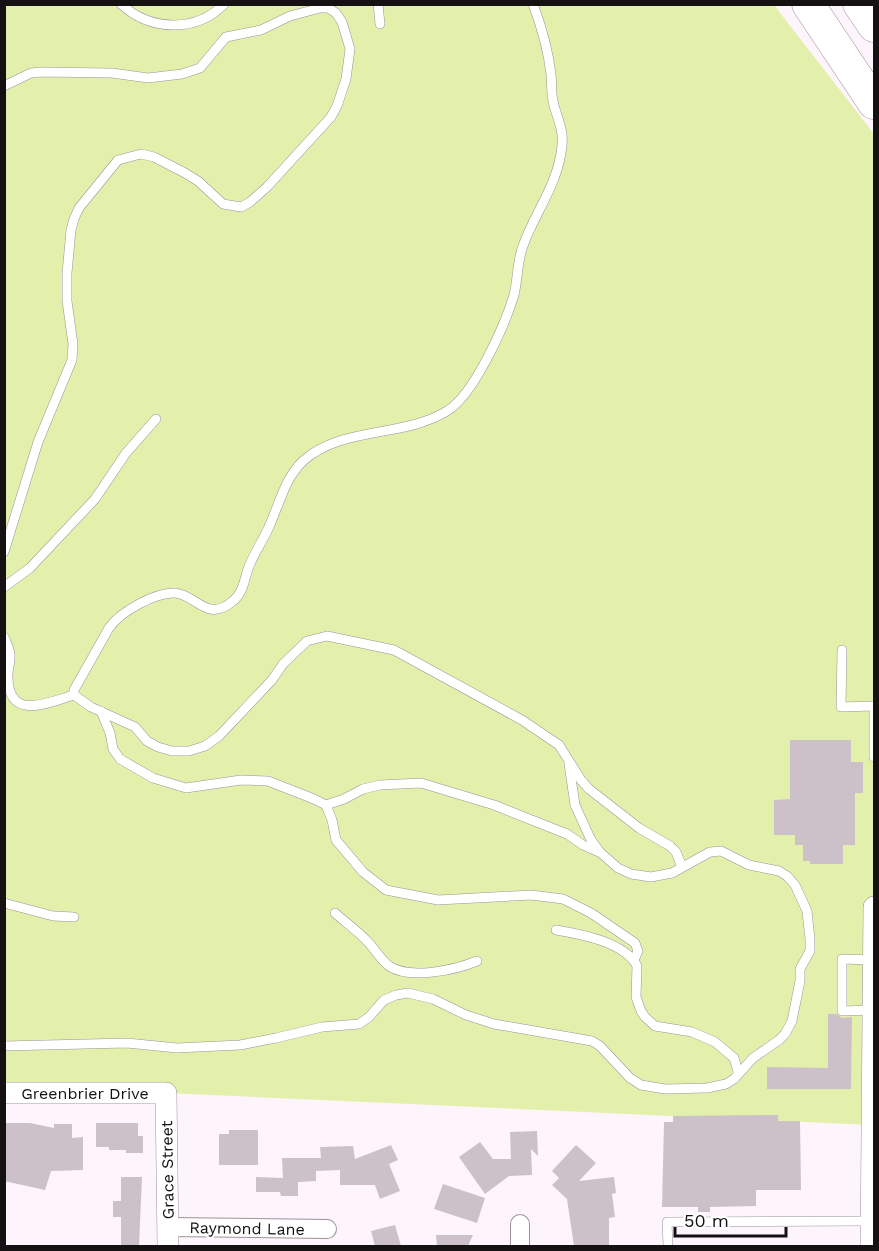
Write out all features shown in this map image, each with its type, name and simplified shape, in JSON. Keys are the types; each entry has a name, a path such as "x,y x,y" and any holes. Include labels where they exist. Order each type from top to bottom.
{"highway":[{"path":"808,4 874,103"}],"street":[{"path":"871,1246 874,907"},
{"name":"Greenbrier Drive","path":"4,1092 166,1092"},
{"name":"Grace Street","path":"166,1092 168,1237"},
{"path":"520,1224 520,1246"},
{"name":"Raymond Lane","path":"168,1237 327,1228"}],"lane":[{"path":"122,4 127,9 159,24 171,26 207,19 224,4"},
{"path":"378,4 380,24"},
{"path":"74,695 78,683 109,628 115,619 126,610 167,594 176,593 205,608 223,608 240,594 249,568 270,526 291,473 318,450 359,436 432,418 448,411 462,399 468,390 497,338 517,282 521,249 551,186 561,155 562,129 553,102 545,39 533,4"},
{"path":"4,86 41,72 112,73 148,78 195,70 226,37 261,30 290,16 320,6 336,13 344,28 350,49 346,79 337,106 319,131 250,202 241,207 223,204 185,173 154,157 141,154 118,160 79,208 71,230 66,273 73,344 72,360 38,442 4,552"},
{"path":"4,588 30,568 95,499 126,453 156,419"},
{"path":"4,637 10,654 8,686 13,698 22,705 35,707 74,695 135,727 147,741 172,751 189,751 205,746 219,736 307,641 327,636 403,654 528,724 559,745 581,780 590,789 639,828 670,846 676,852 682,867"},
{"path":"842,650 841,707 874,706 874,757"},
{"path":"101,711 110,733 113,749 120,759 153,778 186,789 241,780 268,781 326,805 336,840 376,884 386,890 438,900 531,895 563,899 591,914 635,943 638,951 634,960"},
{"path":"4,1046 127,1043 177,1048 240,1045 322,1027 359,1024 369,1017 384,1000 408,993 433,999 466,1015 494,1024 592,1041 600,1046 630,1078 651,1088 714,1087 726,1084 761,1052 779,1040 789,1028 797,996 800,969 810,951 809,923 800,894 787,876 779,871 749,865 722,851 710,852 672,873 658,876 631,874 618,868 601,853 591,840 575,805 568,758"},
{"path":"326,805 363,789 380,785 421,783 529,818 567,834 601,853"},
{"path":"4,903 53,916 74,917"},
{"path":"335,913 367,941 378,955 397,970 438,972 458,969 477,961"},
{"path":"556,930 594,939 619,950 634,960 638,973 636,997 650,1022 660,1027 696,1034 715,1042 737,1062 738,1072"},
{"path":"873,1010 842,1011 842,959 874,960"},
{"path":"730,1054 747,1056 761,1052"},
{"path":"668,1246 667,1222 871,1221"}],"green space":[{"path":"5,5 774,5 874,134 874,961 871,1125 166,1093 5,1093"}],"building":[{"path":"790,740 851,740 851,762 863,762 863,793 855,793 855,845 843,845 843,864 810,864 810,861 803,861 803,845 795,845 795,835 774,835 774,800 790,799"},
{"path":"828,1014 836,1014 842,1018 852,1017 851,1089 767,1089 767,1067 828,1068"},
{"path":"778,1115 778,1121 800,1121 801,1190 756,1190 756,1206 710,1207 710,1212 698,1212 698,1207 662,1207 664,1122 673,1122 673,1116"},
{"path":"4,1123 30,1123 54,1128 54,1124 72,1124 72,1138 83,1137 83,1170 51,1171 45,1190 4,1181"},
{"path":"96,1123 138,1123 138,1136 143,1136 143,1153 126,1153 126,1150 96,1147"},
{"path":"229,1130 258,1130 258,1165 219,1165 219,1134 229,1134"},
{"path":"537,1131 538,1156 531,1149 532,1175 509,1176 485,1194 459,1157 480,1142 493,1159 511,1159 510,1132"},
{"path":"391,1145 398,1160 389,1164 400,1191 380,1199 375,1185 340,1185 340,1170 316,1171 316,1181 298,1182 298,1196 281,1196 280,1192 256,1192 256,1177 283,1178 282,1158 321,1158 320,1147 353,1146 355,1159"},
{"path":"576,1145 596,1163 579,1181 614,1177 616,1193 612,1194 615,1217 609,1218 609,1246 574,1246 567,1199 552,1185 559,1178 552,1171"},
{"path":"121,1177 142,1177 139,1246 121,1246 121,1217 113,1217 113,1201 121,1201"},
{"path":"443,1184 485,1198 477,1223 434,1209"},
{"path":"395,1225 401,1246 375,1246 371,1231"},
{"path":"436,1235 473,1235 468,1246 437,1246"}]}
